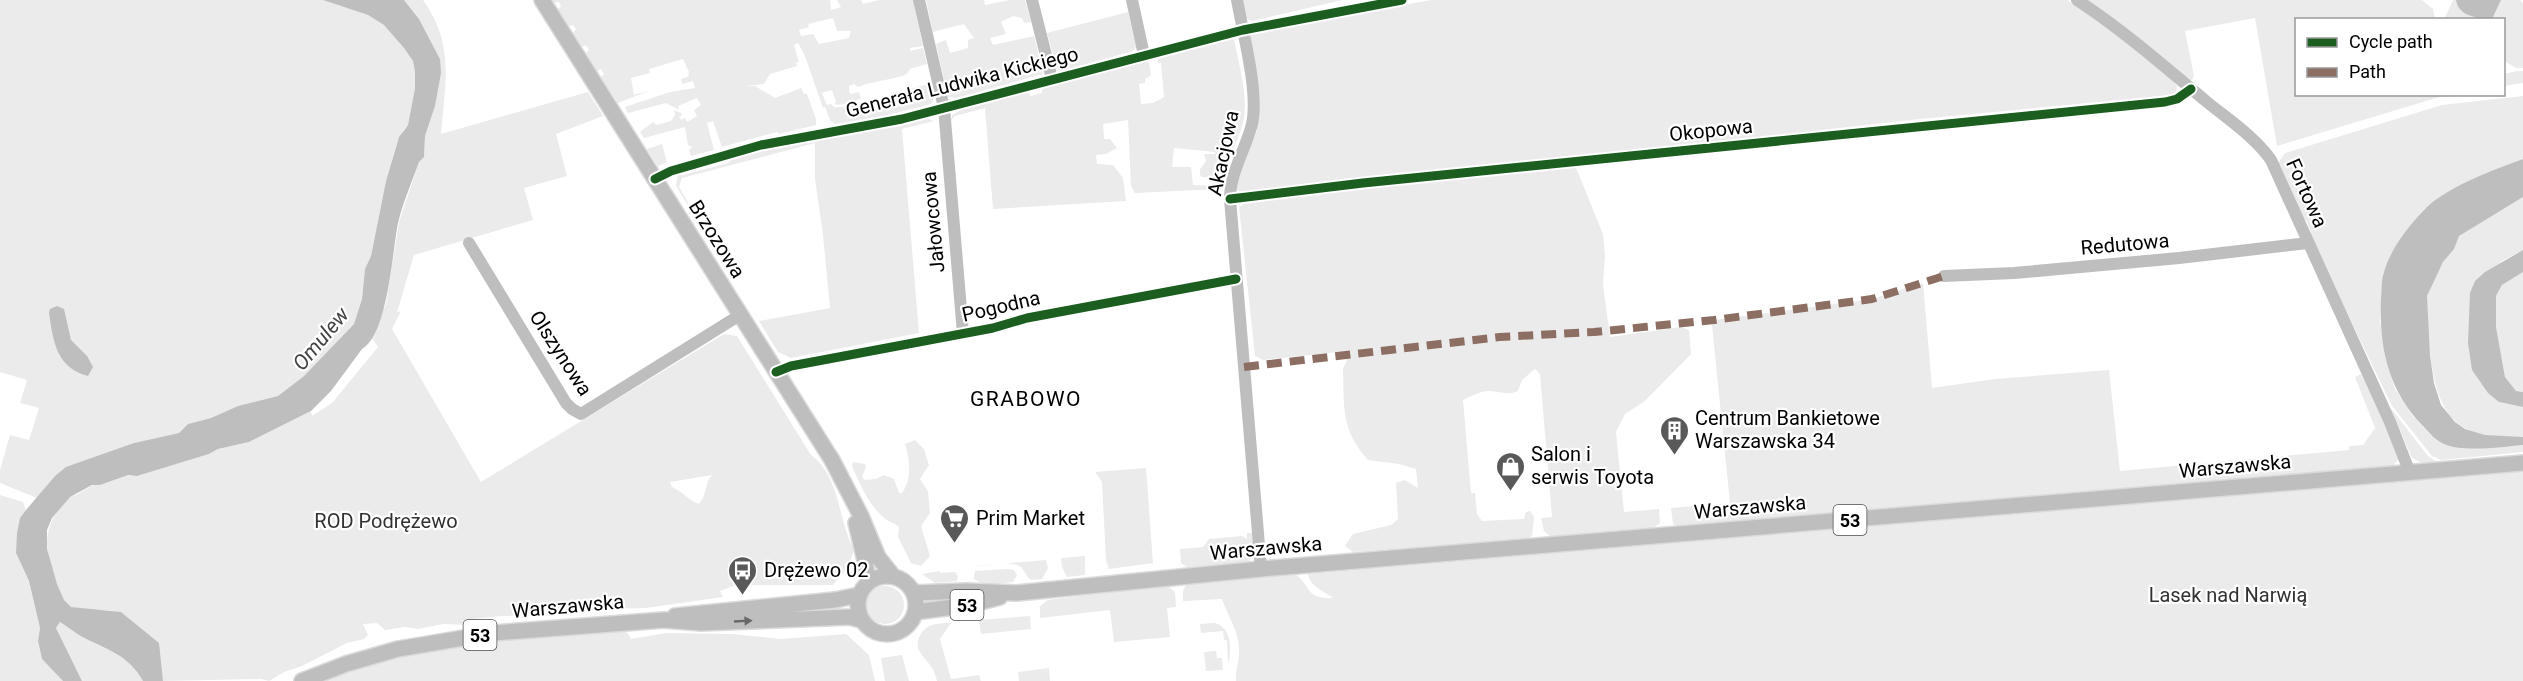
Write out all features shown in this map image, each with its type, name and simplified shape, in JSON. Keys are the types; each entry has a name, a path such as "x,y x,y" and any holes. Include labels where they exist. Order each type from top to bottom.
{"main road":[{"name":"Brzozowa","path":"542,0 832,460 854,502 878,557 893,576"},
{"name":"Warszawska","path":"914,593 966,591 1017,593 1261,569 2523,463"},
{"name":"Brzozowa","path":"854,502 863,589"},
{"name":"53","path":"863,589 881,576 893,576"},
{"path":"893,576 908,585 914,593 915,612"},
{"name":"Warszawska","path":"664,620 680,614 835,600 863,589"},
{"path":"861,620 857,609 863,589"},
{"name":"Warszawska","path":"915,612 969,605 1017,593"},
{"name":"53","path":"861,620 875,632 894,634 910,624 915,612"},
{"name":"Warszawska","path":"302,681 372,656 447,639 664,620 701,623 850,617 861,620"}],"street":[{"name":"Jałowcowa","path":"919,0 944,108 963,333"},
{"path":"1032,0 1052,79"},
{"path":"1132,0 1144,55"},
{"name":"Akacjowa","path":"1237,0 1252,85 1253,113 1252,125 1235,170 1230,199 1261,569"},
{"name":"Generała Ludwika Kickiego","path":"655,179 671,171 759,146 903,119 1243,30 1402,0"},
{"name":"Fortowa","path":"2077,0 2191,89 2268,156 2383,406 2410,473"},
{"name":"Okopowa","path":"1230,199 1363,183 2165,102 2177,99 2191,89"},
{"name":"Olszynowa","path":"469,243 566,403 581,414 740,315"},
{"name":"Redutowa","path":"1944,276 2014,273 2179,258 2308,243"},
{"name":"Pogodna","path":"776,372 802,363 993,328 1047,314 1236,279"}],"green space":[{"path":"0,0 323,0 368,15 384,25 397,36 413,61 415,72 415,88 408,125 403,130 396,146 386,181 371,256 365,269 362,299 354,324 304,376 278,396 238,406 211,418 188,424 179,433 134,443 55,476 37,498 0,483 0,470 10,435 29,440 39,408 20,403 27,380 0,372"},
{"name":"ROD Podrężewo","path":"404,0 423,0 440,33 446,65 441,134 588,92 603,116 556,134 567,176 524,188 533,220 414,255 397,312 401,311 392,329 481,482 724,334 737,336 811,455 828,474 854,550 848,567 833,585 736,585 720,591 723,597 646,608 595,609 567,615 502,616 473,619 466,625 443,624 418,629 405,627 385,630 377,623 363,624 368,635 364,639 347,643 269,681 261,679 163,681 148,643 128,617 115,611 77,609 65,602 49,562 47,545 53,519 66,500 99,483 122,476 137,476 209,454 218,449 249,442 311,411 312,416 332,403 378,347 371,337 386,304 399,222 419,162 424,157 425,136 435,106 440,59 419,19","holes":["712,475 699,504 672,487 670,482"]},
{"path":"552,0 830,0 831,10 841,7 837,0 861,0 863,4 879,0 913,0 923,46 910,48 910,51 923,48 927,64 910,69 907,74 901,76 858,87 854,84 849,86 849,92 851,94 859,92 861,99 844,104 834,104 836,102 832,90 822,93 827,105 840,107 857,103 866,109 891,102 908,90 931,84 934,99 931,104 884,116 835,124 830,120 825,107 823,108 805,56 798,43 794,45 799,62 796,63 797,66 770,74 764,84 746,86 755,86 775,98 801,88 804,94 807,94 816,125 779,134 777,132 722,147 713,121 707,123 714,150 691,156 689,150 692,147 688,145 685,127 644,138 640,132 653,122 656,125 671,121 675,115 674,110 681,113 679,117 681,120 685,118 687,122 697,116 694,110 701,105 697,98 678,106 679,110 666,103 628,113 625,107 670,92 695,88 693,81 682,84 681,79 688,77 689,72 683,59 649,69 650,73 631,78 634,95 651,90 618,103 601,77 604,74 601,69 597,71 586,53 589,50 586,45 582,47 573,33 576,29 573,25 569,26 558,9 561,6 559,2 555,3","holes":["833,18 837,31 851,31 849,38 819,44 813,34 801,36 799,30 809,27 808,24"]},
{"path":"926,0 984,0 985,5 1010,0 1025,0 1031,22 1024,23 1022,18 1013,16 1001,22 1006,34 990,38 993,45 1034,36 1043,74 956,98 948,97 936,44 946,40 950,53 968,48 968,40 974,38 964,24 933,32"},
{"path":"1241,0 1343,0 1252,21 1246,18"},
{"path":"1431,0 2067,0 2101,22 2170,77 2177,86 2176,92 2172,95 1920,119 1572,158 1603,234 1605,256 1603,285 1610,337 1681,327 1689,330 1691,354 1645,401 1625,414 1616,432 1624,512 1659,509 1660,523 1652,529 1552,538 1544,531 1541,518 1552,517 1540,374 1535,369 1522,380 1518,391 1507,393 1487,391 1463,400 1471,493 1475,493 1477,514 1482,521 1524,519 1526,512 1530,511 1534,517 1532,536 1526,540 1353,552 1345,546 1353,534 1391,525 1398,519 1396,483 1405,480 1418,488 1416,469 1368,460 1359,449 1348,428 1343,369 1347,360 1339,352 1263,360 1255,356 1239,207 1247,203 1245,193 1236,190 1238,179 1257,131 1250,38 1252,33"},
{"path":"2082,0 2422,0 2433,9 2435,18 2295,18 2295,96 2443,96 2277,146 2255,18 2185,31 2194,76 2188,81"},
{"path":"2453,0 2456,0 2464,13 2484,18 2445,18"},
{"path":"2494,0 2520,0 2523,3 2523,68 2516,68 2505,62 2505,18 2491,18"},
{"path":"1128,12 1136,47 1133,51 1061,71 1057,69 1047,33"},
{"path":"1234,38 1244,88 1245,108 1242,126 1224,177 1202,177 1200,175 1200,169 1206,161 1204,154 1215,154 1215,152 1174,148 1172,167 1191,167 1193,185 1218,186 1219,189 1135,193 1131,186 1128,120 1103,124 1104,139 1110,139 1117,148 1106,154 1096,155 1097,164 1113,165 1123,178 1126,201 993,209 985,108 955,116 951,121 952,115 959,109 1026,91 1031,96 1042,93 1043,87 1146,60 1149,63 1151,75 1145,79 1145,83 1139,84 1141,104 1153,103 1164,97 1161,63 1158,63 1158,58"},
{"path":"2523,71 2523,83 2505,86 2505,74"},
{"path":"2523,96 2523,159 2438,198 2423,210 2391,254 2383,274 2380,322 2388,367 2395,389 2411,414 2431,435 2505,447 2523,445 2523,452 2441,460 2432,456 2392,406 2309,234 2311,232 2306,220 2303,221 2278,163 2285,153 2442,105"},
{"path":"928,116 934,121 902,129 919,333 791,358 778,352 759,321 830,308 815,179 815,143 682,178 679,187 705,232 676,186 678,173 683,175 728,163 732,158 790,143"},
{"path":"662,144 667,162 658,166 647,149"},
{"path":"2523,197 2523,250 2502,261 2470,293 2471,309 2499,402 2523,407 2523,437 2498,437 2478,434 2463,427 2451,417 2443,403 2436,387 2432,367 2426,326 2426,306 2434,279 2458,238 2478,223"},
{"path":"2523,272 2523,392 2516,391 2505,377 2496,327 2496,296 2502,285"},
{"path":"1923,283 1932,388 1995,379 2109,370 2120,471 2349,450 2349,446 2363,445 2375,428 2355,377 2361,374 2398,454 2398,460 2393,466 1681,527 1673,524 1671,508 1730,503 1712,325 1714,320 1872,299"},
{"path":"2390,407 2428,456 2439,463 2422,463 2412,458"},
{"path":"915,440 924,449 929,465 920,479 928,491 930,513 921,526 930,556 921,566 911,563 898,537 899,527 885,519 873,506 852,466 853,462 865,464 862,477 865,480 876,479 884,475 894,479 899,493 902,493 909,469 905,444"},
{"path":"1146,468 1153,563 1109,569 1106,560 1102,482 1095,472"},
{"name":"Lasek nad Narwią","path":"2523,471 2523,681 1236,681 1238,641 1222,599 1183,601 1183,591 1187,583 1295,574 1313,594 1333,598 1314,585 1308,574"},
{"path":"0,495 23,502 26,510 20,518 16,553 29,581 40,628 38,641 42,659 63,681 0,681"},
{"path":"1247,533 1252,533 1254,550 1252,557 1246,563 1187,567 1181,563 1180,549 1203,547 1209,539 1242,536 1247,539"},
{"path":"1085,556 1085,575 1067,577 1061,558"},
{"path":"1046,560 1048,568 1042,579 1032,580 1019,566 1002,564"},
{"path":"1014,570 1017,575 1013,582 985,585 974,579 975,571"},
{"path":"940,571 940,573 955,572 958,576 957,581 935,583 922,574"},
{"path":"1167,585 1175,592 1176,607 1167,608 1170,637 1114,642 1110,610 1040,618 1040,606 1048,600"},
{"path":"885,586 899,591 904,605 899,619 885,624 871,619 866,605 871,591"},
{"path":"1030,616 1031,629 981,634 979,620"},
{"path":"60,622 79,635 123,658 137,671 143,681 82,681 56,628"},
{"path":"951,623 940,639 951,679 979,675 981,681 937,681 933,670 920,652 918,642 924,630 936,624"},
{"path":"1215,623 1225,629 1228,634 1230,652 1228,664 1227,640 1224,640 1223,631 1201,633 1200,624"},
{"path":"621,630 627,632 631,639 667,633 732,634 781,639 846,634 869,655 875,681 325,681 362,668 435,650 545,636"},
{"path":"1216,651 1217,658 1222,658 1223,670 1206,671 1204,652"},
{"path":"902,655 909,681 885,681 881,658"},
{"path":"1049,668 1050,681 1019,681 1018,672"}],"shaded area":[{"path":"323,0 404,0 419,19 440,59 441,73 435,106 425,136 424,157 419,162 400,215 388,292 378,327 371,341 362,349 331,391 311,411 249,442 218,449 209,454 137,476 128,475 100,485 92,485 70,497 52,518 47,530 47,549 64,600 71,607 121,612 159,643 163,681 143,681 123,658 79,635 60,622 56,628 82,681 63,681 42,659 38,641 40,628 29,581 16,553 20,518 26,510 55,476 66,467 134,443 179,433 188,424 211,418 238,406 278,396 304,376 354,324 362,299 365,269 371,256 386,181 399,137 408,125 415,88 415,72 413,61 384,25 368,15"},
{"path":"2456,0 2501,0 2492,18 2475,17 2465,13"},
{"path":"2523,159 2523,197 2459,236 2454,249 2443,262 2427,296 2430,355 2434,383 2441,405 2455,422 2465,429 2485,435 2523,437 2523,445 2482,449 2450,446 2436,439 2410,412 2388,367 2381,317 2383,275 2390,256 2400,240 2432,203 2470,180"},
{"path":"2523,250 2523,272 2502,285 2496,296 2496,327 2505,377 2516,391 2523,392 2523,407 2499,402 2488,393 2472,370 2468,343 2470,293 2475,281 2485,272"},
{"path":"57,306 64,309 71,340 87,356 93,367 88,376 69,367 58,352 49,313 50,309"}],"marked path":[{"path":"1244,367 1500,337 1594,332 1714,320 1872,299 1944,276"}],"cycle path":[{"path":"655,179 671,171 761,145 902,119 1243,30 1402,0"},
{"path":"1230,199 1363,183 2165,102 2177,99 2191,89"},
{"path":"776,372 791,366 993,328 1027,318 1236,279"}],"place":[{"name":"Centrum Bankietowe Warszawska 34","path":"1674,456"},
{"name":"Salon i serwis Toyota","path":"1510,492"},
{"name":"Prim Market","path":"955,544"},
{"name":"Drężewo 02","path":"743,596"}],"district":[{"name":"GRABOWO","path":"1026,399"}],"water label":[{"name":"Omulew","path":"321,339"}]}
